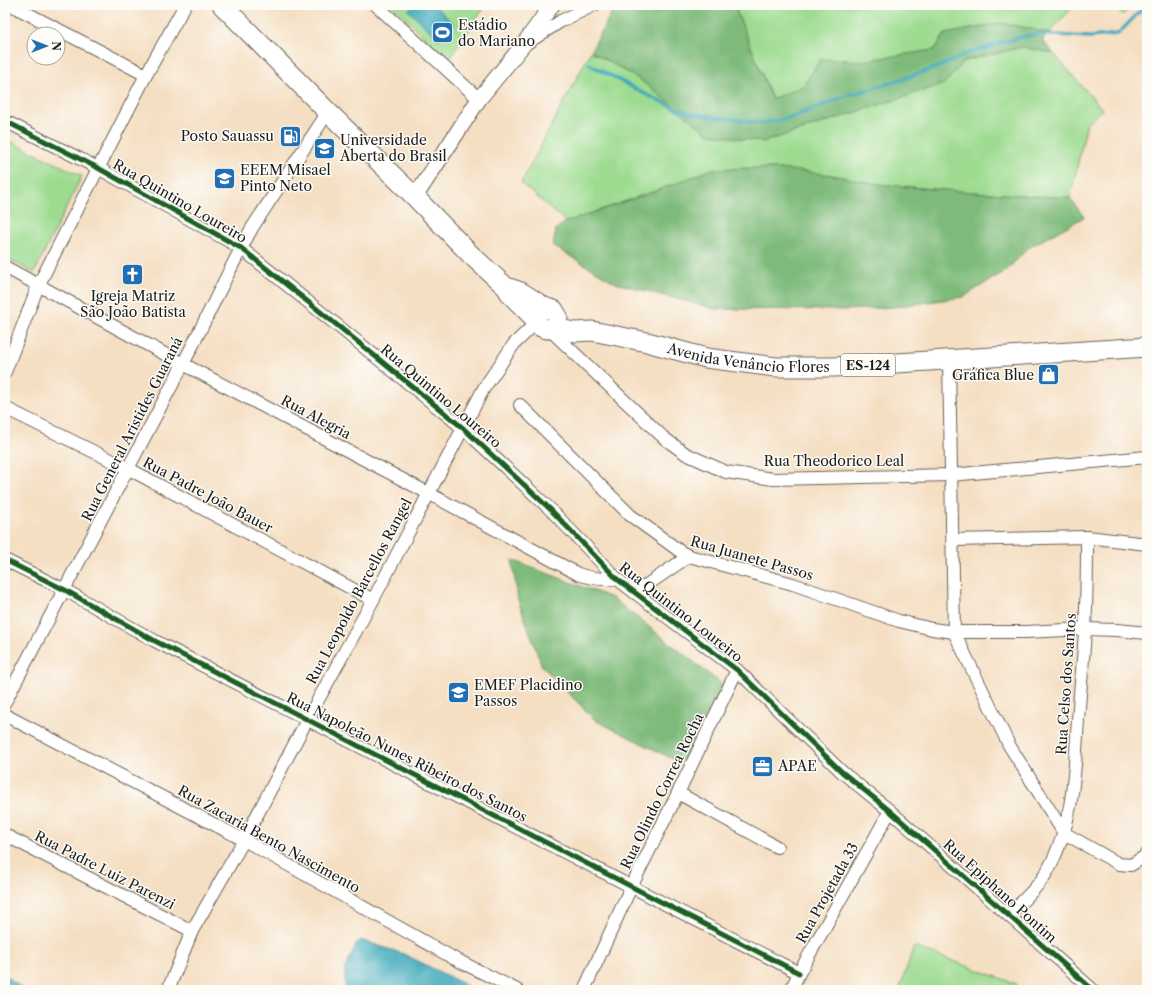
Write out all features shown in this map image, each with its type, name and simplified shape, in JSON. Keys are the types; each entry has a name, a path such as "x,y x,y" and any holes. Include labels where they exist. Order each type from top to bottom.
{"main road":[{"name":"Avenida Venâncio Flores","path":"222,5 415,197 470,254 506,286 521,292 544,321 578,320 592,331 647,342 706,358 776,367 834,367 1147,347"}],"street":[{"path":"11,5 146,75"},
{"path":"5,372 38,286 146,75 184,5"},
{"path":"376,5 479,99"},
{"path":"415,197 479,99 523,45 552,5"},
{"path":"523,45 561,21 594,5"},
{"name":"Rua General Aristides Guaraná","path":"5,702 129,469 241,248 252,228 328,112"},
{"name":"Rua Quintino Loureiro","path":"5,121 98,168 241,248 348,334 466,423 617,579 737,670 842,772 890,811"},
{"name":"Rua Alegria","path":"5,267 183,364 578,574 604,580 617,579"},
{"name":"Rua Leopoldo Barcellos Rangel","path":"168,990 192,931 244,840 307,720 373,600 484,388 514,344 544,321"},
{"name":"Rua Theodorico Leal","path":"544,321 664,438 686,454 726,472 773,479 951,475 1147,457"},
{"path":"949,360 954,632 1009,745 1064,832 1119,864 1130,865 1147,854"},
{"name":"Rua Juanete Passos","path":"520,406 630,515 681,552 689,556 794,584 899,621 932,629 954,632 1026,632 1085,629 1147,633"},
{"name":"Rua Padre João Bauer","path":"5,408 129,469 373,600"},
{"path":"953,540 1088,537 1147,544"},
{"name":"Rua Celso dos Santos","path":"1009,915 1040,882 1047,871 1064,832 1072,799 1076,766 1078,708 1085,629 1088,537"},
{"name":"Rua Quintino Loureiro","path":"636,593 689,556"},
{"name":"Rua Napoleão Nunes Ribeiro dos Santos","path":"5,560 65,590 155,641 799,973"},
{"name":"Rua Olindo Correa Rocha","path":"584,990 631,887 737,670"},
{"name":"Rua Zacaria Bento Nascimento","path":"5,715 244,840 455,959 517,990"},
{"path":"678,793 777,847"},
{"name":"Rua Epiphano Pontim","path":"890,811 1093,990"},
{"name":"Rua Projetada 33","path":"791,990 799,973 890,811"},
{"name":"Rua Padre Luiz Parenzi","path":"5,835 192,931"}],"green space":[{"name":"Estádio do Mariano","path":"391,5 486,5 448,60"},
{"path":"624,5 734,5 772,99 803,86 821,59 862,61 934,50 945,34 1002,23 1049,33 1042,40 1053,53 1022,47 964,61 944,84 763,142 709,134 639,79 591,51 613,10"},
{"path":"734,5 1075,5 1049,33 1002,23 934,50 862,61 821,59 803,87 772,99"},
{"path":"1112,5 1131,5 1123,15"},
{"path":"1022,47 1053,53 1103,110 1087,123 1070,198 876,184 831,175 771,168 713,169 566,222 521,183 591,51 639,79 763,142 944,84 964,61"},
{"path":"5,139 82,176 34,273 5,257"},
{"path":"749,168 811,172 873,183 903,186 1070,198 1084,217 1028,248 1007,270 963,297 894,307 846,310 715,309 616,283 553,246 556,229 566,222 713,169"},
{"path":"512,560 612,598 723,685 681,763 595,720 542,666 518,600"},
{"path":"914,947 1017,984 1014,990 899,990"}],"water":[{"path":"413,5 434,5 454,24 439,40 408,10"},
{"path":"361,940 404,954 464,984 470,990 345,990 345,968 357,943"},
{"path":"5,975 24,990 5,990"}],"waterway":[{"path":"589,64 645,94 677,109 699,115 764,123 793,117 846,96 900,80 941,66 966,54 1013,39 1038,34 1091,37 1118,34 1146,5"}],"cycle path":[{"path":"5,121 98,168 241,248 463,428 551,510 617,579 737,670 842,772 890,811 1093,990"},
{"path":"5,560 65,590 155,641 799,973"}],"place":[{"name":"Estádio do Mariano","path":"443,33"},
{"name":"Posto Sauassu","path":"290,136"},
{"name":"Universidade Aberta do Brasil","path":"324,148"},
{"name":"EEEM Misael Pinto Neto","path":"225,178"},
{"name":"Igreja Matriz São João Batista","path":"133,274"},
{"name":"Gráfica Blue","path":"1049,375"},
{"name":"EMEF Placidino Passos","path":"458,693"},
{"name":"APAE","path":"762,766"}]}
